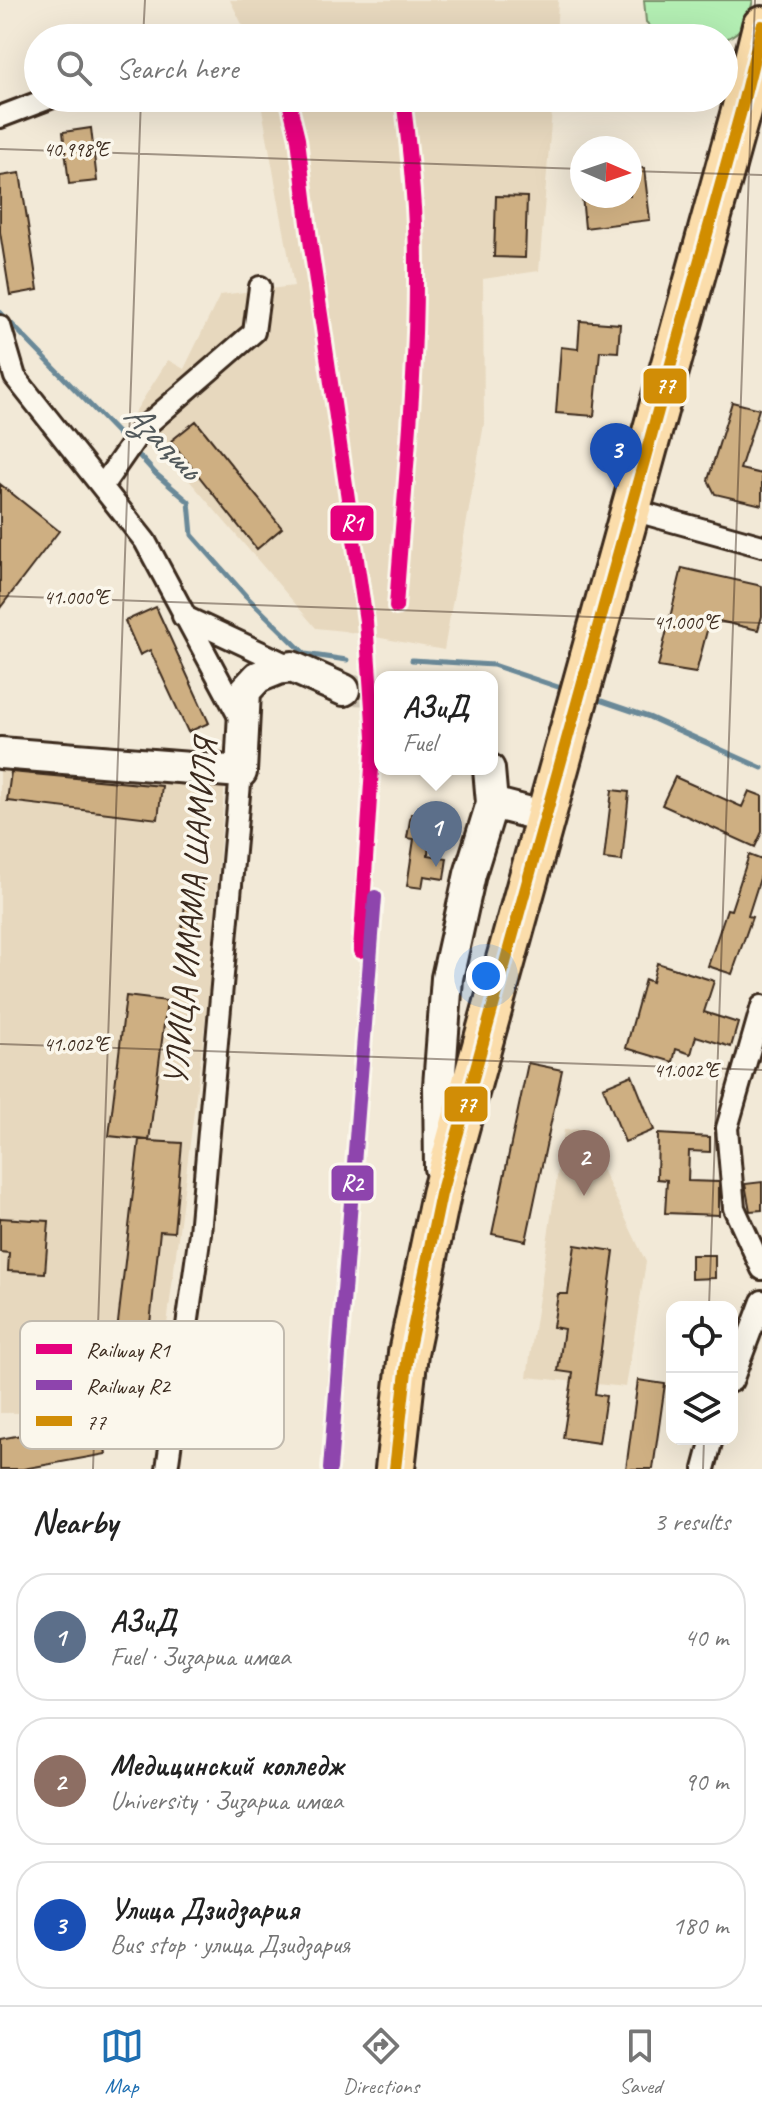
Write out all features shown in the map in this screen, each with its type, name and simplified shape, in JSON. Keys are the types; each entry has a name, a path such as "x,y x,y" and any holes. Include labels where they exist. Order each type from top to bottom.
{"highway":[{"path":"395,1469 408,1353 441,1194 762,26"}],"street":[{"path":"0,117 24,108"},
{"path":"108,476 142,429 254,332 260,287"},
{"name":"УЛИЦА ИМАМА ШАМИЛЯ","path":"1,330 7,371 108,476 244,724 200,1233 188,1321"},
{"path":"629,509 762,546"},
{"path":"183,616 344,690"},
{"path":"244,724 245,691 258,677 292,667"},
{"path":"0,753 241,772"},
{"path":"441,1194 439,1086 447,978 470,874 492,803 490,775"},
{"path":"492,803 546,817"},
{"path":"762,1006 727,1128 734,1208 762,1269"},
{"path":"735,1373 762,1301"},
{"path":"704,1469 710,1445"},
{"name":"УЛИЦА ИМАМА ШАМИЛЯ","path":"167,1469 170,1449"}],"shaded area":[{"path":"230,0 558,0 557,24 242,24"},
{"path":"263,112 552,112 539,271 483,279 484,424 444,650 316,628 133,415 168,360 184,369 220,295 294,286"},
{"path":"0,766 225,779 209,992 167,1321 20,1321 20,1413 0,1413"},
{"path":"583,1129 646,1262 626,1387 527,1377 564,1130"}],"green space":[{"path":"644,0 753,0 744,24 738,31 738,24 646,22"}],"building":[{"path":"91,128 97,181 69,184 63,132"},
{"path":"642,168 650,220 585,228 583,208 642,208"},
{"path":"20,173 38,290 10,295 0,232 0,176"},
{"path":"496,196 527,197 525,258 494,257"},
{"path":"580,321 620,324 618,352 600,351 594,416 556,413 561,347 578,349"},
{"path":"732,402 759,409 740,469 762,474 762,505 715,494 708,480"},
{"path":"196,421 282,528 257,549 171,441"},
{"path":"0,484 59,531 0,608"},
{"path":"682,568 762,586 762,616 758,630 710,619 696,673 658,667"},
{"path":"156,607 209,723 188,732 150,650 140,655 125,621"},
{"path":"11,772 162,786 158,819 7,801"},
{"path":"675,777 742,807 749,791 762,796 762,832 755,847 662,805"},
{"path":"612,790 629,792 622,861 604,859"},
{"path":"411,814 428,816 425,840 429,841 428,855 447,858 444,879 424,876 422,888 407,886 414,839 407,838"},
{"path":"749,855 762,860 762,872 748,916 752,917 732,974 708,966"},
{"path":"189,874 203,876 192,959 178,958"},
{"path":"657,963 714,981 704,1012 738,1023 731,1047 696,1036 691,1054 676,1049 673,1062 626,1048 645,979 652,982"},
{"path":"126,996 167,1001 149,1141 182,1143 174,1232 160,1231 150,1321 118,1321 139,1140 148,1140 109,1136"},
{"path":"528,1063 562,1070 526,1241 492,1234"},
{"path":"632,1075 654,1130 625,1142 603,1087"},
{"path":"658,1134 710,1137 710,1152 689,1151 688,1181 719,1182 719,1215 665,1213 667,1180 657,1179"},
{"path":"762,1182 762,1210 750,1211 745,1184"},
{"path":"0,1218 49,1221 45,1273 8,1271 9,1253 0,1252"},
{"path":"575,1245 614,1251 595,1394 606,1396 599,1443 563,1438 573,1373 558,1371 564,1329 553,1327 558,1294 568,1294"},
{"path":"691,1255 715,1255 715,1278 691,1279"},
{"path":"638,1380 665,1384 653,1469 626,1469"},
{"path":"20,1435 20,1449 105,1449 106,1454 23,1469 0,1469 0,1439"}],"waterway":[{"name":"Аӡаԥшь","path":"0,312 127,443"},
{"name":"Аӡаԥшь","path":"134,450 189,502 192,535 246,596 305,654 347,660"},
{"name":"Аӡаԥшь","path":"412,660 493,665 564,689"},
{"name":"Аӡаԥшь","path":"593,698 649,717 762,768"}],"tunnel":[{"path":"344,690 374,691"}],"rail line":[{"name":"R1","path":"291,112 298,139 366,621 374,737"},
{"name":"R1","path":"396,607 416,306 414,201 405,112"},
{"name":"R1","path":"360,951 374,737"},
{"name":"R2","path":"330,1469 375,897"}],"transit line":[{"name":"77","path":"395,1469 408,1353 441,1194 762,26"}],"place":[{"name":"Улица Дзидзария","path":"616,489"},
{"name":"АЗиД","path":"436,867"},
{"name":"Медицинский колледж","path":"584,1196"}]}
